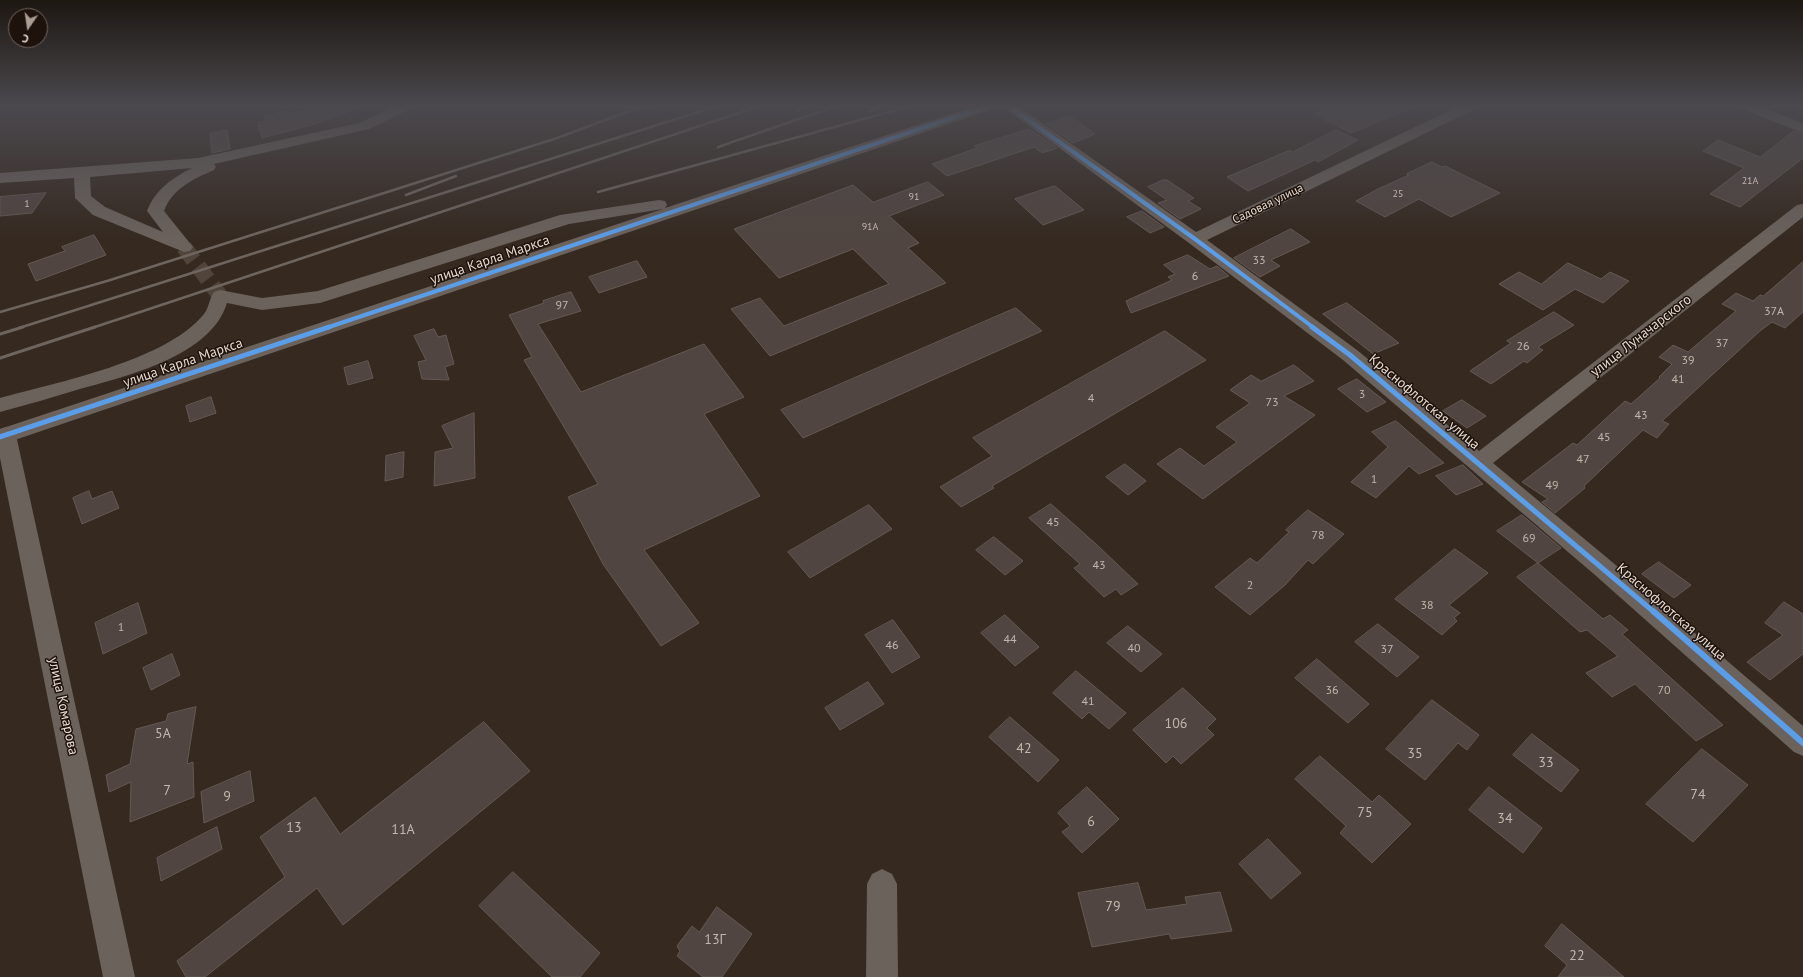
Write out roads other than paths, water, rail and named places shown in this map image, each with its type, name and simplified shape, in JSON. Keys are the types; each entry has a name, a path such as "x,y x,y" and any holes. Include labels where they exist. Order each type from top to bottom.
{"street":[{"path":"0,178 82,173 198,163 250,152"},
{"name":"улица Карла Маркса","path":"3,436 851,152"},
{"name":"Краснофлотская улица","path":"1073,152 1195,239 1350,355 1603,568 1803,744"},
{"name":"Садовая улица","path":"1195,239 1376,152"},
{"path":"82,173 83,198 99,211 184,247 155,211 158,200 188,175 235,155"},
{"path":"0,405 123,370 162,354 196,334 214,315 220,296 262,304 320,297 566,219 717,196"},
{"name":"улица Луначарского","path":"1479,463 1803,209"},
{"name":"улица Комарова","path":"3,436 119,977"},
{"path":"882,884 882,977"}],"tunnel":[{"path":"184,247 220,296"}],"railway":[{"path":"0,312 107,281 514,152"},
{"path":"19,328 574,152"},
{"path":"92,328 623,152"},
{"path":"598,192 745,152"},
{"path":"406,195 456,176"},
{"path":"0,334 23,327"},
{"path":"0,358 95,327"}]}
